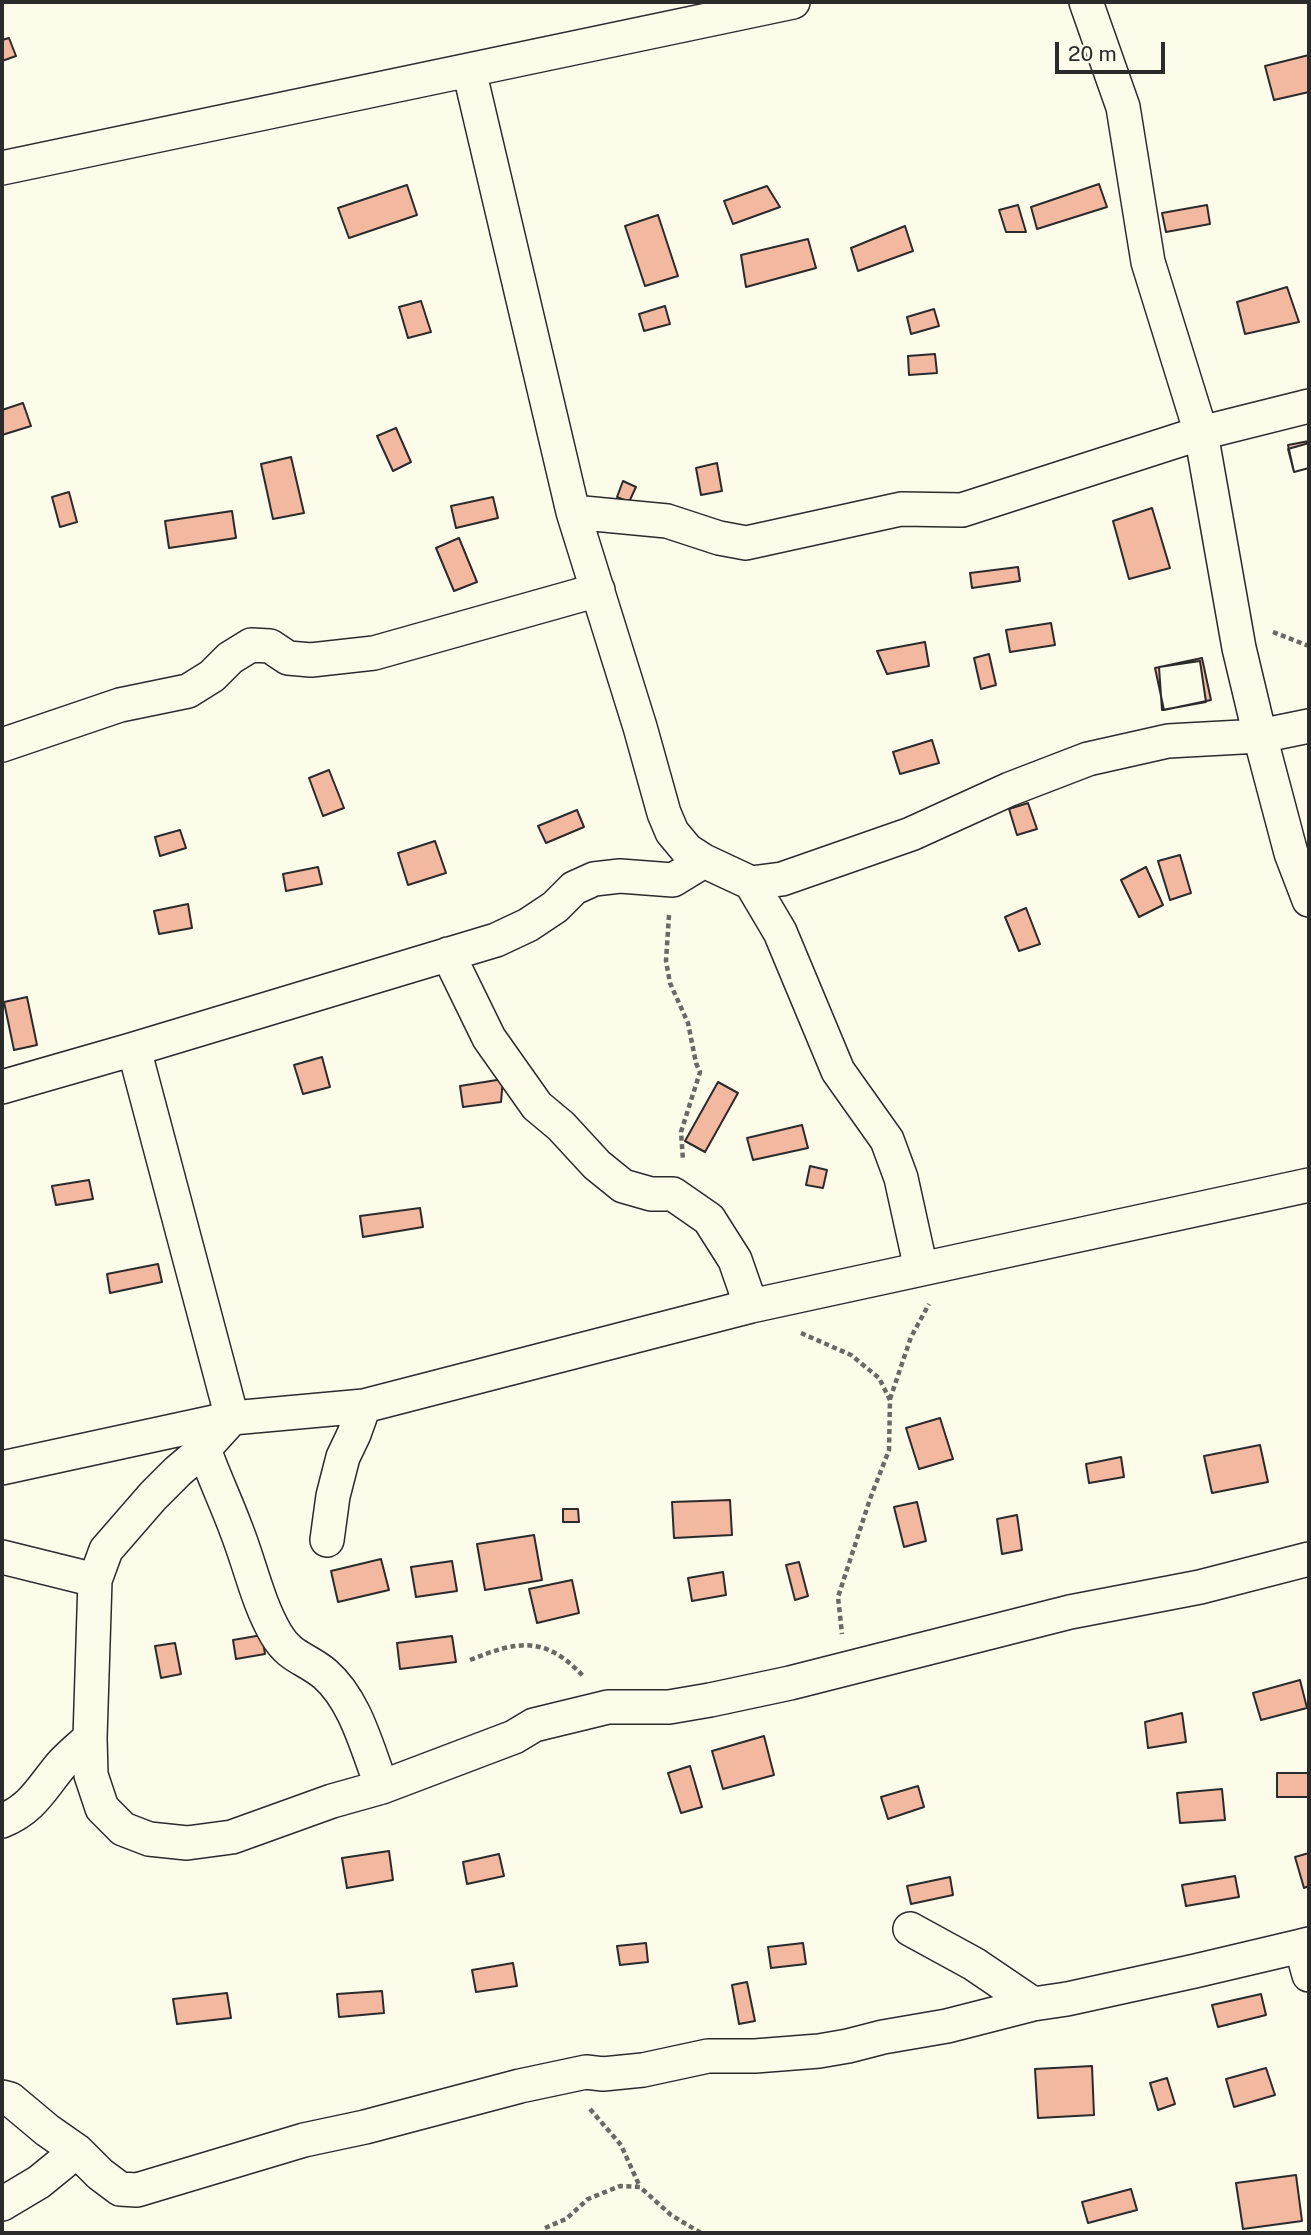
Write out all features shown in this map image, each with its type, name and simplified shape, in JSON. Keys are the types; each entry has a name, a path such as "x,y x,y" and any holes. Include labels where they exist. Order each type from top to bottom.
{"street":[{"path":"2,168 793,2"},
{"path":"1086,2 1123,107 1148,262 1201,433 1239,648 1291,853 1309,900"},
{"path":"469,70 573,512 664,813 672,832 687,850 751,883 782,879 911,834 1010,789 1088,759 1168,741 1260,736 1309,726"},
{"path":"573,512 667,521 719,538 746,542 901,509 962,510 1201,433 1309,407"},
{"path":"2,745 120,705 188,691 251,645 270,646 288,658 311,660 374,653 598,590"},
{"path":"2,1087 496,940 527,925 555,907 574,888 594,879 620,876 673,880 704,861"},
{"path":"751,883 779,932 838,1071 887,1140 932,1266"},
{"path":"447,954 489,1038 537,1106 561,1126 597,1165 623,1186 651,1194 673,1194 709,1219 735,1261 751,1306"},
{"path":"134,1049 232,1418"},
{"path":"2,1468 232,1418 364,1406 751,1306 1308,1186"},
{"path":"327,1540 333,1496 343,1457 364,1406"},
{"path":"232,1418 204,1450 153,1496 106,1550 95,1580 91,1775 102,1808 123,1829 149,1839 187,1843 232,1837 332,1801 382,1787 514,1737 534,1725 612,1706 668,1707 790,1683 1070,1612 1200,1587 1309,1559"},
{"path":"204,1450 219,1493 236,1528 263,1610 277,1637 293,1656 324,1673 346,1697 382,1787"},
{"path":"178,1471 194,1484 219,1493"},
{"path":"2,1557 95,1580"},
{"path":"2,1821 20,1814 63,1763 90,1738"},
{"path":"909,1929 974,1964 1033,2004"},
{"path":"2,2097 10,2099 77,2151 120,2189 137,2190 304,2140 586,2072 603,2074 637,2071 708,2056 755,2056 819,2051 947,2026 1033,2004 1182,1974 1306,1955"},
{"path":"2,2204 39,2182 77,2151"}],"path":[{"path":"673,880 666,961 670,983 688,1023 700,1072 681,1132 684,1174 673,1194"},
{"path":"853,1666 842,1632 838,1597 870,1499 890,1450 890,1400 911,1337 938,1284 932,1266"},
{"path":"798,1332 851,1355 878,1378 890,1400"},
{"path":"470,1660 501,1647 536,1645 557,1654 578,1670 612,1706"},
{"path":"566,2077 571,2089 621,2145 640,2188 671,2215 701,2233"},
{"path":"545,2228 566,2219 588,2199 620,2186 640,2188"}],"building":[{"path":"9,38 16,56 2,61 2,40"},
{"path":"1309,55 1309,92 1274,100 1265,66"},
{"path":"1099,184 1107,207 1037,229 1031,207"},
{"path":"407,185 417,215 349,238 338,208"},
{"path":"767,186 780,207 733,224 724,201"},
{"path":"1018,205 1026,232 1006,232 999,210"},
{"path":"1207,205 1210,224 1166,232 1162,213"},
{"path":"658,215 678,276 645,286 625,226"},
{"path":"905,226 913,251 858,271 851,248"},
{"path":"808,239 816,268 746,287 741,255"},
{"path":"1287,287 1299,322 1245,334 1237,302"},
{"path":"421,301 431,332 408,338 399,307"},
{"path":"665,306 670,324 644,331 639,314"},
{"path":"934,309 939,326 911,334 907,317"},
{"path":"935,354 937,373 909,375 908,356"},
{"path":"23,403 31,426 2,435 2,410"},
{"path":"396,428 411,462 393,471 377,436"},
{"path":"1309,441 1309,468 1294,472 1288,445"},
{"path":"1309,443 1309,468 1294,472 1288,449"},
{"path":"291,457 304,513 273,519 261,464"},
{"path":"717,463 722,491 701,495 696,468"},
{"path":"623,481 636,487 629,502 617,497"},
{"path":"69,492 77,522 60,527 52,497"},
{"path":"493,497 498,518 456,528 451,506"},
{"path":"1152,508 1170,568 1129,579 1113,521"},
{"path":"232,511 236,538 169,548 165,521"},
{"path":"459,538 477,582 454,591 436,548"},
{"path":"1018,567 1020,581 972,588 970,573"},
{"path":"1051,623 1055,645 1010,652 1006,630"},
{"path":"925,642 929,666 887,674 877,651"},
{"path":"989,654 996,685 981,689 974,658"},
{"path":"1202,658 1211,700 1164,710 1155,668"},
{"path":"1200,661 1206,702 1162,710 1159,667"},
{"path":"932,740 939,763 900,774 893,752"},
{"path":"329,770 344,808 323,816 309,778"},
{"path":"1028,803 1037,829 1017,835 1009,809"},
{"path":"577,810 584,827 546,843 538,826"},
{"path":"180,830 186,848 160,856 155,837"},
{"path":"435,841 446,873 408,885 398,853"},
{"path":"1180,855 1191,893 1170,900 1158,861"},
{"path":"318,867 322,884 286,891 283,874"},
{"path":"1146,867 1163,905 1139,917 1121,880"},
{"path":"188,904 192,928 159,934 154,911"},
{"path":"1026,908 1040,944 1019,951 1005,917"},
{"path":"27,997 37,1045 14,1050 4,1002"},
{"path":"322,1057 330,1087 303,1094 294,1065"},
{"path":"503,1079 501,1102 463,1107 460,1086"},
{"path":"718,1082 738,1093 705,1152 685,1141"},
{"path":"802,1125 808,1148 753,1160 747,1138"},
{"path":"810,1166 827,1170 823,1188 806,1185"},
{"path":"89,1180 93,1199 56,1205 52,1186"},
{"path":"420,1208 423,1227 363,1237 360,1216"},
{"path":"158,1264 162,1282 110,1293 107,1274"},
{"path":"940,1418 953,1459 919,1469 906,1428"},
{"path":"1260,1445 1268,1482 1212,1493 1204,1456"},
{"path":"1121,1457 1124,1477 1089,1483 1086,1464"},
{"path":"730,1500 732,1535 674,1538 672,1502"},
{"path":"917,1502 926,1541 904,1547 894,1507"},
{"path":"563,1509 578,1509 579,1522 563,1522"},
{"path":"1017,1515 1022,1550 1002,1554 997,1519"},
{"path":"534,1535 542,1580 485,1590 477,1544"},
{"path":"381,1559 389,1590 338,1602 331,1571"},
{"path":"452,1561 457,1591 416,1597 411,1567"},
{"path":"799,1562 808,1596 795,1600 786,1565"},
{"path":"723,1572 726,1595 692,1601 688,1578"},
{"path":"572,1580 579,1613 537,1623 529,1589"},
{"path":"262,1635 265,1654 236,1659 233,1640"},
{"path":"452,1636 456,1662 400,1669 397,1643"},
{"path":"175,1643 181,1674 161,1678 155,1646"},
{"path":"1300,1680 1307,1708 1261,1720 1253,1693"},
{"path":"1182,1713 1186,1742 1148,1748 1145,1722"},
{"path":"764,1736 774,1775 723,1789 712,1751"},
{"path":"690,1766 702,1807 681,1813 668,1773"},
{"path":"1277,1773 1309,1773 1309,1797 1277,1797"},
{"path":"918,1786 924,1807 888,1819 881,1797"},
{"path":"1222,1789 1225,1820 1180,1823 1177,1793"},
{"path":"389,1851 393,1880 347,1888 342,1858"},
{"path":"1309,1853 1309,1886 1304,1888 1295,1857"},
{"path":"499,1854 504,1876 467,1884 463,1862"},
{"path":"1235,1876 1239,1897 1186,1906 1182,1885"},
{"path":"950,1877 953,1895 911,1904 907,1886"},
{"path":"646,1943 648,1962 620,1965 617,1946"},
{"path":"803,1943 806,1964 771,1968 768,1947"},
{"path":"513,1963 517,1986 476,1992 472,1970"},
{"path":"747,1982 755,2021 739,2024 732,1985"},
{"path":"382,1991 384,2013 339,2017 337,1994"},
{"path":"227,1993 231,2018 177,2024 173,1999"},
{"path":"1261,1994 1266,2015 1218,2027 1212,2005"},
{"path":"1092,2066 1094,2115 1038,2118 1035,2069"},
{"path":"1266,2068 1275,2095 1234,2107 1226,2079"},
{"path":"1167,2078 1175,2104 1158,2110 1150,2083"},
{"path":"1296,2175 1302,2221 1243,2229 1236,2183"},
{"path":"1131,2189 1137,2210 1088,2223 1082,2202"}]}
